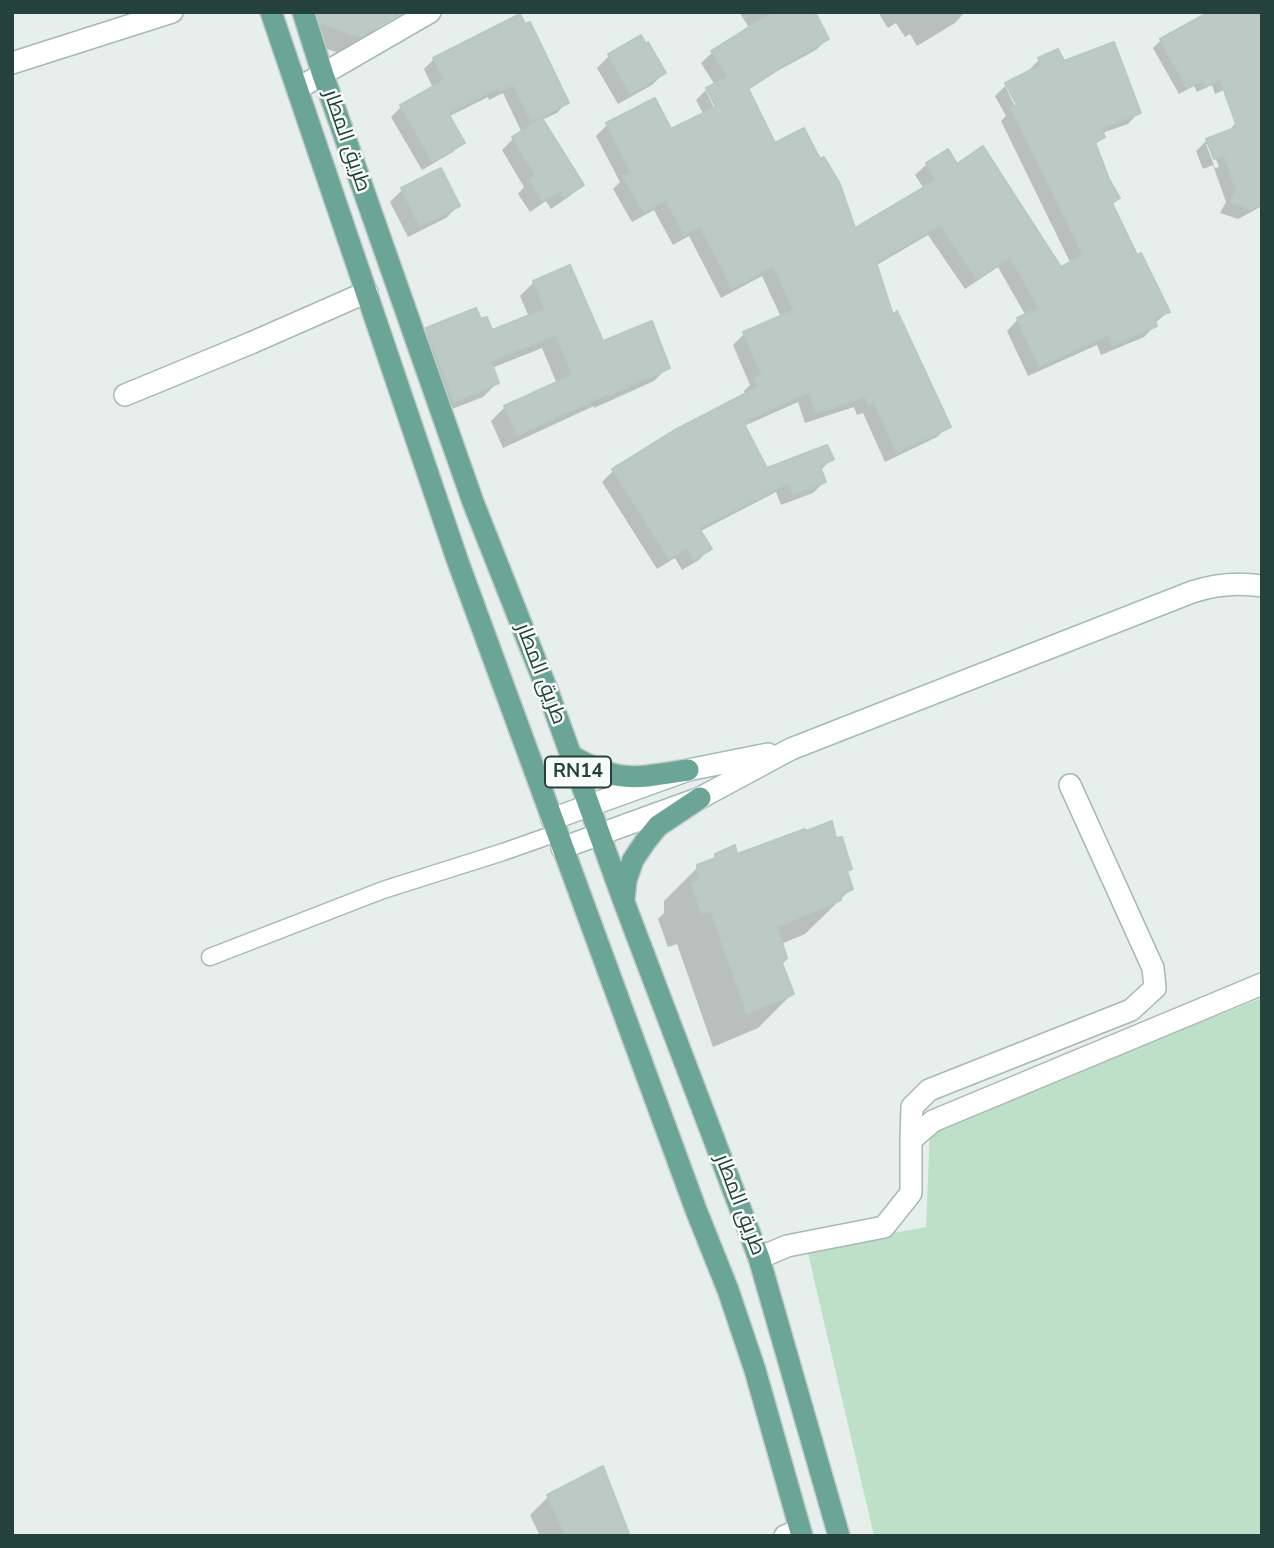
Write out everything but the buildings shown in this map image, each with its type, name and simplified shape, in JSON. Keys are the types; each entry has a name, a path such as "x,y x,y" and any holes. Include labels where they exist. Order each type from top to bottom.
{"main road":[{"name":"طريق المطار","path":"271,12 458,562 691,1197 728,1290 755,1370 796,1534"},
{"name":"طريق المطار","path":"303,12 473,502 572,756 624,902 762,1267 839,1536"},
{"path":"572,756 587,765 619,776 636,778 688,770"},
{"path":"624,902 629,870 645,842 658,826 700,798"},
{"path":"728,1290 762,1267"}],"street":[{"path":"12,63 172,12"},
{"path":"297,89 430,12"},
{"path":"125,395 367,292"},
{"path":"557,834 600,834 700,798 790,749 1192,592 1227,583 1262,586"},
{"path":"557,834 589,804 688,770 790,749"},
{"path":"762,1267 787,1246 884,1227 911,1193 912,1107 929,1090 1131,1010 1155,988 1153,968 1070,785"},
{"path":"911,1140 933,1121 1262,984"}],"lane":[{"path":"210,957 383,890 557,834"}],"green space":[{"path":"1262,998 1262,1536 874,1536 807,1249 926,1227 930,1129"}]}
